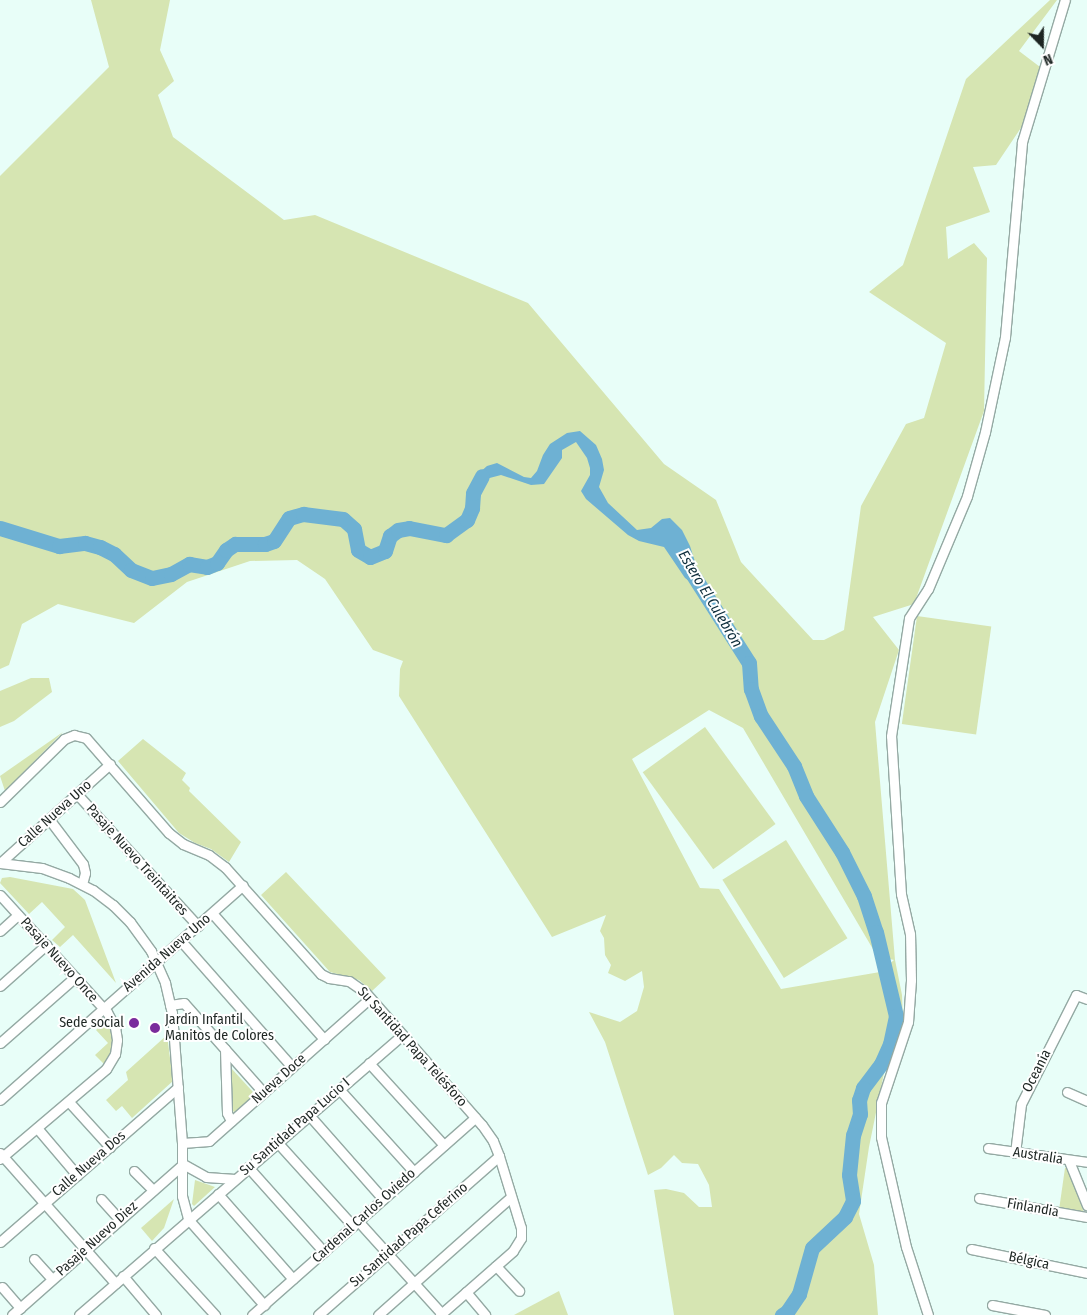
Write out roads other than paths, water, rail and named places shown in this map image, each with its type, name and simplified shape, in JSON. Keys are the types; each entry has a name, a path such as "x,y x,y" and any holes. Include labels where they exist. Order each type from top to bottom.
{"street":[{"path":"928,1315 906,1247 881,1137 880,1103 908,1022 911,980 910,934 901,894 891,736 909,618 928,589 967,496 985,432 1005,337 1022,142 1065,0"},
{"name":"Su Santidad Papa Telésforo","path":"0,802 71,736 79,735 86,738 173,837 218,860 243,885 321,974 354,984 370,998 488,1133 499,1156 521,1233 519,1243 513,1251 496,1266"},
{"name":"Calle Nueva Uno","path":"0,863 110,764"},
{"name":"Pasaje Nuevo Treintaitres","path":"77,794 198,926"},
{"path":"49,819 83,864 85,873 82,884"},
{"path":"0,863 42,868 82,884 103,897 126,918 144,941 156,962 170,1005 182,1143 182,1196 188,1219 264,1305"},
{"name":"Avenida Nueva Uno","path":"0,1100 243,885"},
{"name":"Pasaje Nuevo Once","path":"0,895 104,1009 112,1020 117,1033 115,1054 106,1069 69,1102 1,1156"},
{"path":"212,913 324,1039"},
{"path":"0,931 18,915"},
{"path":"181,941 292,1067"},
{"path":"0,986 46,945"},
{"path":"0,1043 75,977"},
{"name":"Oceanía","path":"1014,1153 1021,1104 1076,994 1087,999"},
{"name":"Nueva Doce","path":"182,1143 209,1141 370,998"},
{"path":"170,1005 184,1003 264,1093"},
{"name":"Su Santidad Papa Lucio I","path":"79,1315 402,1035"},
{"path":"224,1049 226,1113 231,1121"},
{"path":"369,1063 444,1145"},
{"name":"Calle Nueva Dos","path":"0,1242 178,1087"},
{"path":"339,1089 414,1172"},
{"path":"1067,1092 1087,1101"},
{"path":"69,1102 110,1146"},
{"path":"309,1115 383,1199"},
{"name":"Cardenal Carlos Oviedo","path":"252,1315 475,1118"},
{"path":"37,1128 77,1175"},
{"path":"277,1142 388,1254 441,1314 496,1266 519,1291"},
{"name":"Australia","path":"988,1148 1069,1161 1087,1162"},
{"path":"1,1156 115,1283"},
{"name":"Su Santidad Papa Ceferino","path":"318,1315 499,1156"},
{"path":"1069,1161 1087,1205"},
{"path":"183,1164 206,1177 234,1179"},
{"name":"Pasaje Nuevo Diez","path":"12,1315 183,1164"},
{"path":"248,1167 324,1252"},
{"path":"134,1171 153,1190"},
{"path":"218,1194 293,1279"},
{"path":"378,1315 511,1197"},
{"name":"Finlandia","path":"979,1198 1087,1217"},
{"path":"101,1199 120,1220"},
{"path":"154,1248 215,1315"},
{"name":"Bélgica","path":"971,1248 1087,1273"},
{"path":"34,1258 52,1279"},
{"path":"123,1276 152,1313"},
{"path":"2,1287 20,1308"},
{"path":"466,1292 486,1315"},
{"path":"992,1305 1044,1315"}],"water":[{"path":"580,431 596,445 602,459 604,470 599,487 608,503 637,530 651,528 662,519 670,518 682,530 690,546 697,568 698,579 692,583 685,578 664,547 639,541 628,535 586,499 581,491 590,475 590,468 587,458 576,442 562,450 562,458 544,484 531,485 501,475 482,480 477,493 470,491 477,475 487,466 497,463 524,477 531,478 537,471 543,455 550,444 567,433"}],"waterway":[{"name":"Estero El Culebrón","path":"0,528 59,546 85,543 100,547 114,554 131,570 152,578 171,574 189,564 207,567 217,563 226,550 235,544 265,544 274,541 289,518 303,514 343,519 354,529 358,550 370,557 385,551 390,536 398,530 409,528 446,535 467,520 472,508 473,493 482,476"},
{"name":"Estero El Culebrón","path":"686,564 749,663 751,689 761,716 794,766 806,796 842,852 864,896 876,932 896,1016 890,1044 881,1064 863,1088 859,1100 860,1114 853,1135 849,1175 853,1201 845,1217 812,1248 799,1294 787,1312 782,1315"}],"place":[{"name":"Sede social","path":"134,1023"},
{"name":"Jardín Infantil Manitos de Colores","path":"155,1028"}]}
